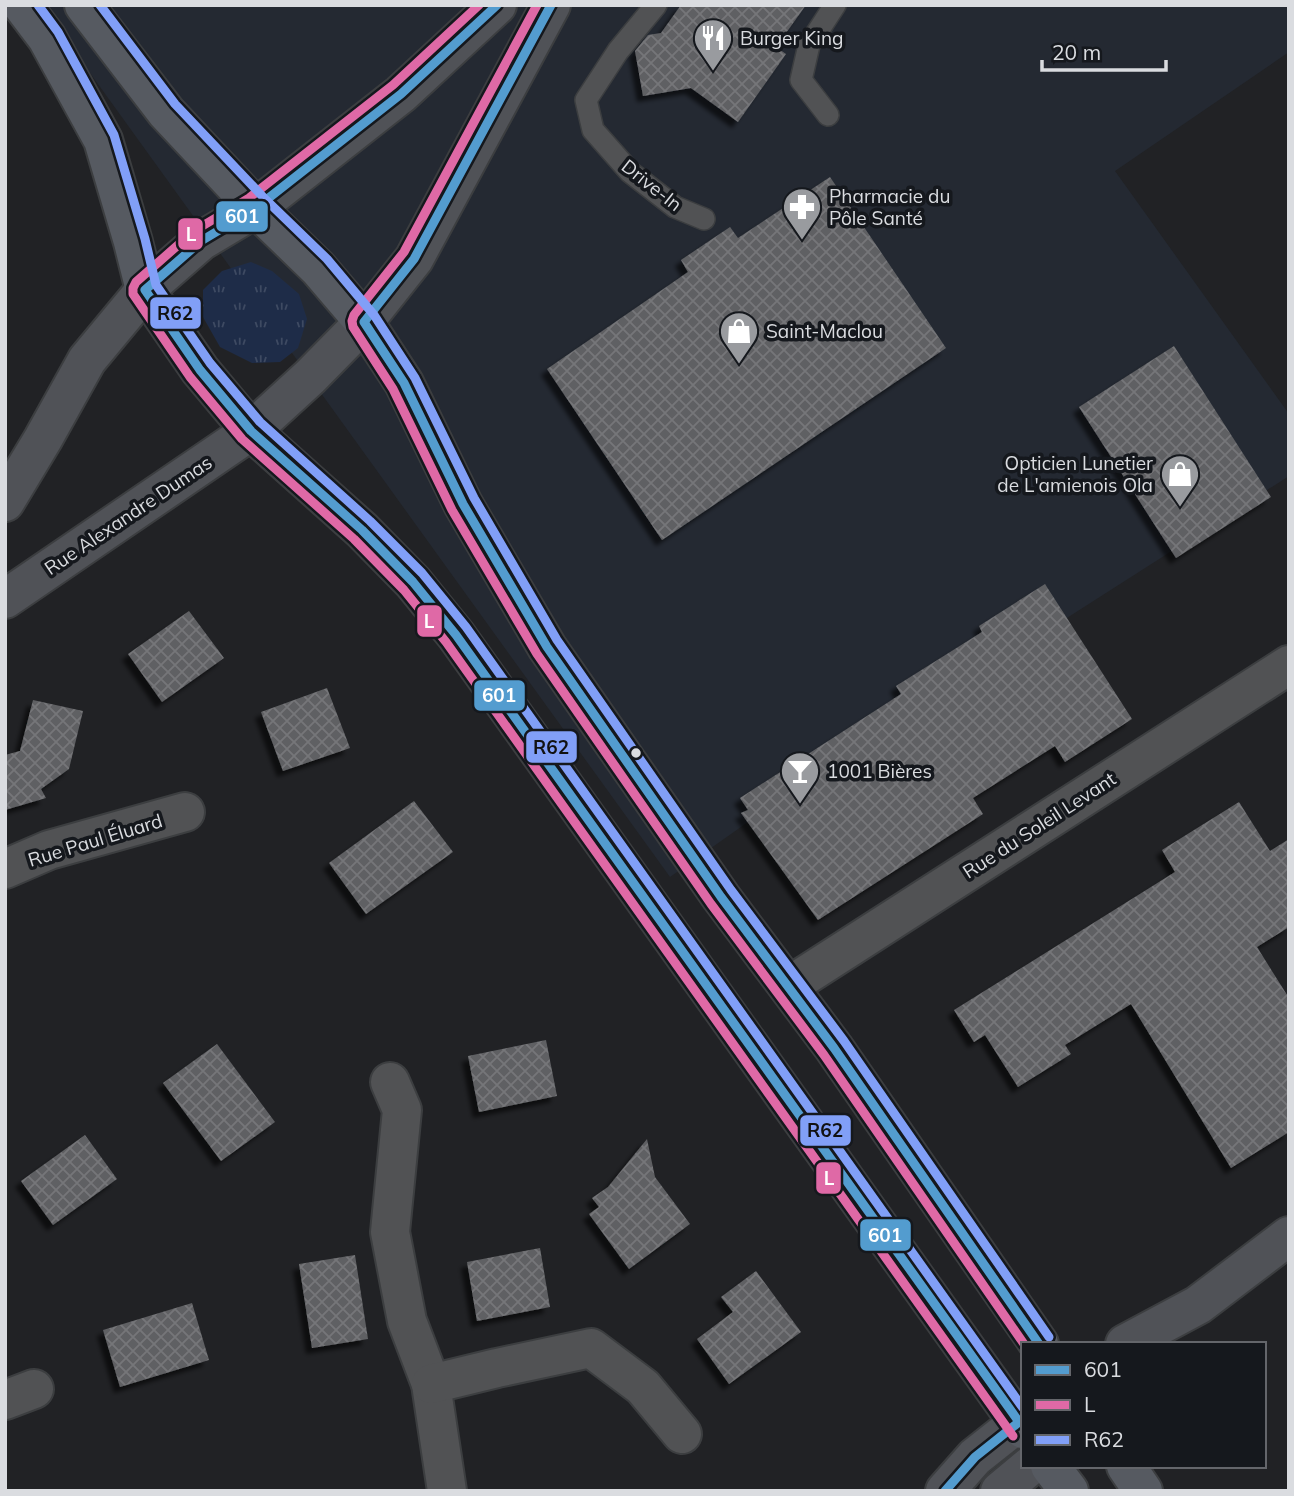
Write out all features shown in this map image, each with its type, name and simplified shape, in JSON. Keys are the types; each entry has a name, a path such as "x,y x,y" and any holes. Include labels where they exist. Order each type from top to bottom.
{"main road":[{"path":"22,5 47,38 103,140 134,242 145,290 200,370 251,431 362,530 413,582 456,635 1021,1423"},
{"path":"84,5 166,112 256,208 318,268 364,322 404,383 463,503 547,648 721,897 842,1059 1038,1342"},
{"path":"1052,1468 1069,1491"},
{"path":"1127,1468 1143,1491"}],"street":[{"path":"5,502 87,360 145,290 201,242 256,208 401,94 497,5"},
{"name":"Rue Alexandre Dumas","path":"5,599 251,431 364,322 414,259 551,5"},
{"name":"Rue du Soleil Levant","path":"789,986 1289,665"},
{"name":"Rue Paul Éluard","path":"5,869 48,850 185,812"},
{"path":"390,1082 401,1110 390,1232 407,1321 431,1384 447,1491"},
{"path":"1129,1342 1198,1305 1289,1236"},
{"path":"1166,1342 1198,1305"},
{"path":"431,1384 591,1348 643,1387 682,1434"},
{"path":"945,1491 975,1457 1021,1423"},
{"path":"1000,1491 1028,1468"}],"lane":[{"name":"Drive-In","path":"656,5 618,51 586,100 593,130 630,172 675,207 704,219"},
{"path":"828,115 801,80 809,45 835,5"}],"shaded area":[{"path":"41,5 1289,5 1289,52 1115,171 1289,414 1289,476 748,822 670,877"}],"green space":[{"path":"251,262 272,271 299,294 307,319 298,348 280,362 252,363 220,347 203,317 203,290 222,271"}],"building":[{"name":"Burger King","path":"681,5 806,5 776,47 786,54 738,122 691,88 643,96 635,51 648,35 661,33"},
{"path":"830,177 946,348 662,540 547,369 688,272 681,260 730,227 738,238"},
{"path":"1174,346 1271,497 1176,558 1079,407"},
{"path":"1045,584 1132,719 1065,762 1055,746 973,798 983,814 818,920 741,813 748,810 740,798 901,694 896,686 982,632 979,626"},
{"path":"189,611 224,658 162,702 128,654"},
{"path":"327,688 350,748 283,771 261,712"},
{"path":"33,700 83,711 69,769 41,789 46,798 5,810 5,755 20,751"},
{"path":"414,801 453,852 366,914 329,863"},
{"path":"1239,802 1270,851 1289,839 1289,927 1257,947 1289,998 1289,1132 1231,1168 1131,1004 1065,1045 1071,1054 1018,1087 985,1035 974,1042 954,1010 1175,872 1162,850"},
{"path":"546,1040 557,1096 479,1112 468,1056"},
{"path":"217,1044 275,1122 221,1161 163,1083"},
{"path":"85,1135 117,1179 53,1225 21,1181"},
{"path":"647,1139 655,1177 690,1224 629,1269 589,1214 599,1207 592,1198 608,1187"},
{"path":"540,1248 550,1307 477,1321 467,1262"},
{"path":"355,1255 368,1339 312,1348 299,1264"},
{"path":"756,1271 801,1332 729,1384 697,1339 733,1312 721,1297"},
{"path":"192,1303 209,1360 120,1387 103,1330"}],"transit line":[{"name":"R62","path":"38,5 58,32 114,135 156,285 210,363 260,422 370,521 422,573 466,627 1021,1405"},
{"name":"R62","path":"100,5 175,104 265,199 327,259 374,315 415,378 474,498 557,640 731,890 844,1041 1049,1337"},
{"name":"L","path":"479,5 393,85 249,198 194,231 136,282 133,294 190,377 242,439 354,539 404,590 446,642 1013,1436"},
{"name":"601","path":"497,5 401,94 256,208 201,241 145,290 200,370 251,431 362,530 413,582 456,635 1019,1422 975,1457 945,1491"},
{"name":"L","path":"537,5 404,252 354,315 353,327 393,389 452,510 537,654 711,904 824,1055 1023,1342"},
{"name":"601","path":"551,5 414,259 364,322 404,383 463,504 547,647 721,897 834,1048 1038,1342"}],"place":[{"name":"Burger King","path":"713,72"},
{"name":"Pharmacie du Pôle Santé","path":"802,241"},
{"name":"Saint-Maclou","path":"739,365"},
{"name":"Opticien Lunetier de L'amienois Ola","path":"1180,508"},
{"name":"1001 Bières","path":"800,805"}]}
